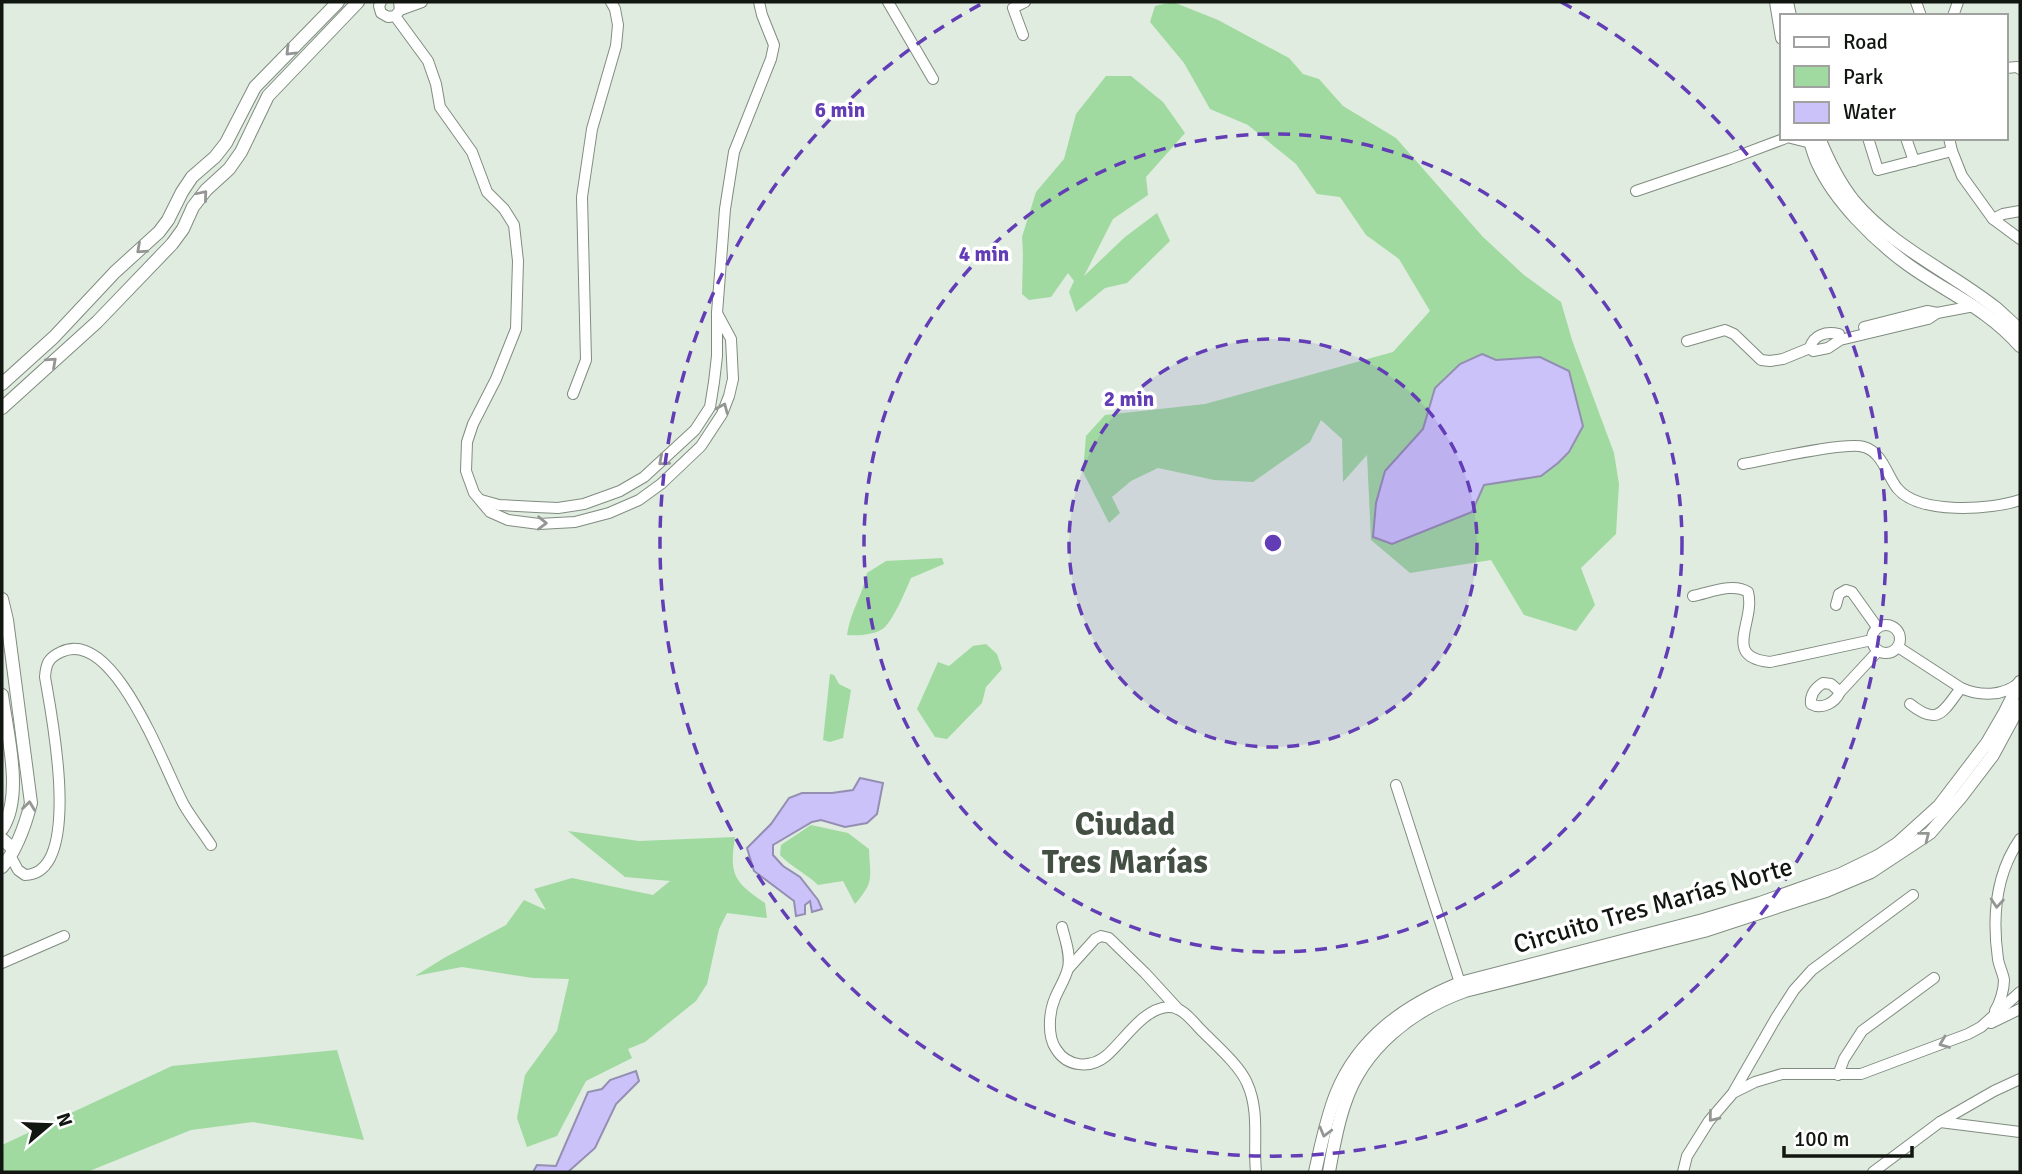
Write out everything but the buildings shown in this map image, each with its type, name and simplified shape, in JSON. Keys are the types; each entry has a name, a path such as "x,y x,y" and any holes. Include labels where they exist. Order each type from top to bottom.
{"street":[{"path":"2,384 54,337 115,272 159,232 192,177 215,157 226,143 255,87 338,2"},
{"path":"2,408 97,321 172,244 183,229 193,207 206,190 229,169 241,152 268,96 358,2"},
{"path":"376,3 381,13 388,17 398,9 422,2"},
{"path":"573,394 586,360 582,197 592,129 616,46 618,24 611,2"},
{"path":"481,500 499,505 558,508 584,504 620,492 644,477 695,430 710,407 717,356 717,313 725,209 734,152 774,45 759,2"},
{"path":"889,2 933,79"},
{"path":"1023,35 1013,8 1026,2"},
{"path":"1776,2 1780,26"},
{"path":"398,9 428,61 440,107 472,152 487,192 504,209 513,225 518,261 516,329 496,379 472,424 467,442 466,471 474,493 491,512 508,520 539,524 575,523 639,500 661,484 701,446 722,414 729,396 733,379 731,338 717,313"},
{"path":"1636,191 1783,140"},
{"path":"1813,140 1818,164 1836,194 1864,226 2004,328 2020,346"},
{"path":"1869,140 1878,170 1951,151"},
{"path":"1907,140 1914,161"},
{"path":"1949,140 1962,176 1993,219 2020,239"},
{"path":"1993,219 2020,211"},
{"path":"1910,258 1985,301 2020,330"},
{"path":"1951,310 1959,295"},
{"path":"1687,341 1725,330 1734,334 1760,360 1770,361 1783,359 1810,348 1819,351 1828,348 1840,337 1928,319 1937,313 1974,306"},
{"path":"1742,464 1842,446 1863,446 1874,452 1898,489 1919,503 1977,508 2010,504 2020,500"},
{"path":"1693,596 1726,589 1742,588 1748,592 1750,605 1742,640 1750,658 1758,661 1770,662 1872,640"},
{"path":"1836,605 1839,594 1846,590 1852,592 1877,627"},
{"path":"2,599 31,803 26,822 8,859"},
{"path":"1888,625 1895,628 1900,637 1898,647 1892,652 1878,651 1872,644 1873,633 1877,627 1888,625"},
{"path":"1898,647 1961,688 1972,692 2000,692 2015,687 2020,682"},
{"path":"8,859 25,875 32,875 41,870 54,851 58,830 60,772 45,677 46,666 51,657 69,648 89,653 105,664 128,692 183,804 211,845"},
{"path":"1840,692 1878,651"},
{"name":"Circuito Tres Marías Norte","path":"1329,1172 1345,1101 1359,1072 1401,1019 1465,991 1703,926 1841,874 1878,856 1898,843 1939,806 1967,772 1999,723 2020,682"},
{"path":"1910,704 1923,714 1938,715 1961,688"},
{"path":"2,695 13,785 11,811 2,829"},
{"name":"Circuito Tres Marías Norte","path":"1315,1172 1335,1096 1363,1048 1440,991 1460,982 1781,907 1860,877 1930,833 1993,755 2020,705"},
{"path":"1396,785 1460,982"},
{"path":"2,839 10,846 8,859"},
{"path":"1985,1023 1998,1006 2004,980 1998,962 1995,927 1998,892 2002,874 2020,839"},
{"path":"1683,1172 1687,1156 1709,1121 1733,1093 1794,990 1812,970 1913,895"},
{"path":"1062,926 1069,958 1068,969"},
{"path":"2,963 64,936"},
{"path":"1178,1009 1167,1007 1150,1014 1137,1023 1105,1057 1093,1063 1077,1065 1065,1060 1054,1048 1050,1018 1054,1001 1068,969 1095,939 1101,936 1109,938 1228,1058 1247,1081 1254,1106 1256,1172"},
{"path":"1838,1075 1844,1059 1862,1031 1934,978"},
{"path":"1733,1093 1755,1082 1782,1074 1838,1075 1871,1071 1968,1034 1985,1023 2020,992"},
{"path":"1985,1023 2020,1009"},
{"path":"1872,1172 1940,1122 2020,1079"},
{"path":"1940,1122 2020,1132"}],"green space":[{"path":"1173,2 1218,20 1289,58 1303,74 1319,79 1343,106 1396,138 1483,237 1524,275 1561,302 1572,340 1614,453 1619,484 1616,534 1581,568 1595,605 1576,631 1524,615 1491,560 1410,573 1371,540 1367,455 1343,482 1342,439 1321,420 1310,442 1253,482 1214,480 1158,468 1131,481 1112,497 1120,513 1109,523 1083,472 1086,436 1105,415 1205,404 1393,352 1430,311 1399,259 1366,235 1340,197 1317,194 1296,164 1248,125 1210,109 1184,63 1150,22 1155,6"},
{"path":"1106,76 1131,76 1163,102 1185,133 1146,177 1148,195 1113,219 1084,276 1125,237 1157,213 1170,241 1127,283 1105,288 1076,312 1069,292 1074,281 1068,273 1051,297 1029,300 1022,294 1022,237 1036,192 1064,159 1076,114"},
{"path":"942,558 944,564 911,578 896,611 885,627 872,633 847,635 867,573 886,561"},
{"path":"986,644 997,654 1002,669 986,687 982,703 947,739 935,737 917,709 938,662 949,666 973,646"},
{"path":"830,674 834,675 839,684 851,690 843,738 830,742 823,740"},
{"path":"811,825 848,833 869,849 870,879 866,890 855,904 843,881 818,885 780,855 781,845"},
{"path":"568,831 639,841 735,837 733,860 736,876 746,889 765,903 767,918 727,913 719,929 707,984 696,1001 645,1042 628,1049 632,1058 586,1081 557,1136 527,1147 517,1118 525,1075 557,1031 569,979 533,978 462,967 415,976 506,925 524,900 546,910 534,889 572,878 653,895 670,881 625,877"},
{"path":"337,1050 364,1140 253,1122 191,1130 87,1172 2,1172 2,1145 172,1066"}],"water":[{"path":"1482,354 1496,360 1540,357 1569,371 1583,426 1569,452 1541,476 1484,485 1472,512 1392,544 1373,537 1376,503 1385,471 1423,429 1435,388 1460,364"},
{"path":"860,778 883,783 877,814 867,823 845,827 821,820 812,822 773,845 773,855 783,866 800,877 822,909 812,912 810,901 805,905 805,914 796,916 794,901 754,871 747,848 771,824 789,798 802,793 853,790"},
{"path":"636,1071 639,1081 616,1104 595,1148 568,1172 533,1172 537,1165 556,1166 588,1092 602,1089 610,1080"}],"district":[{"name":"Ciudad Tres Marías","path":"1125,843"}]}
